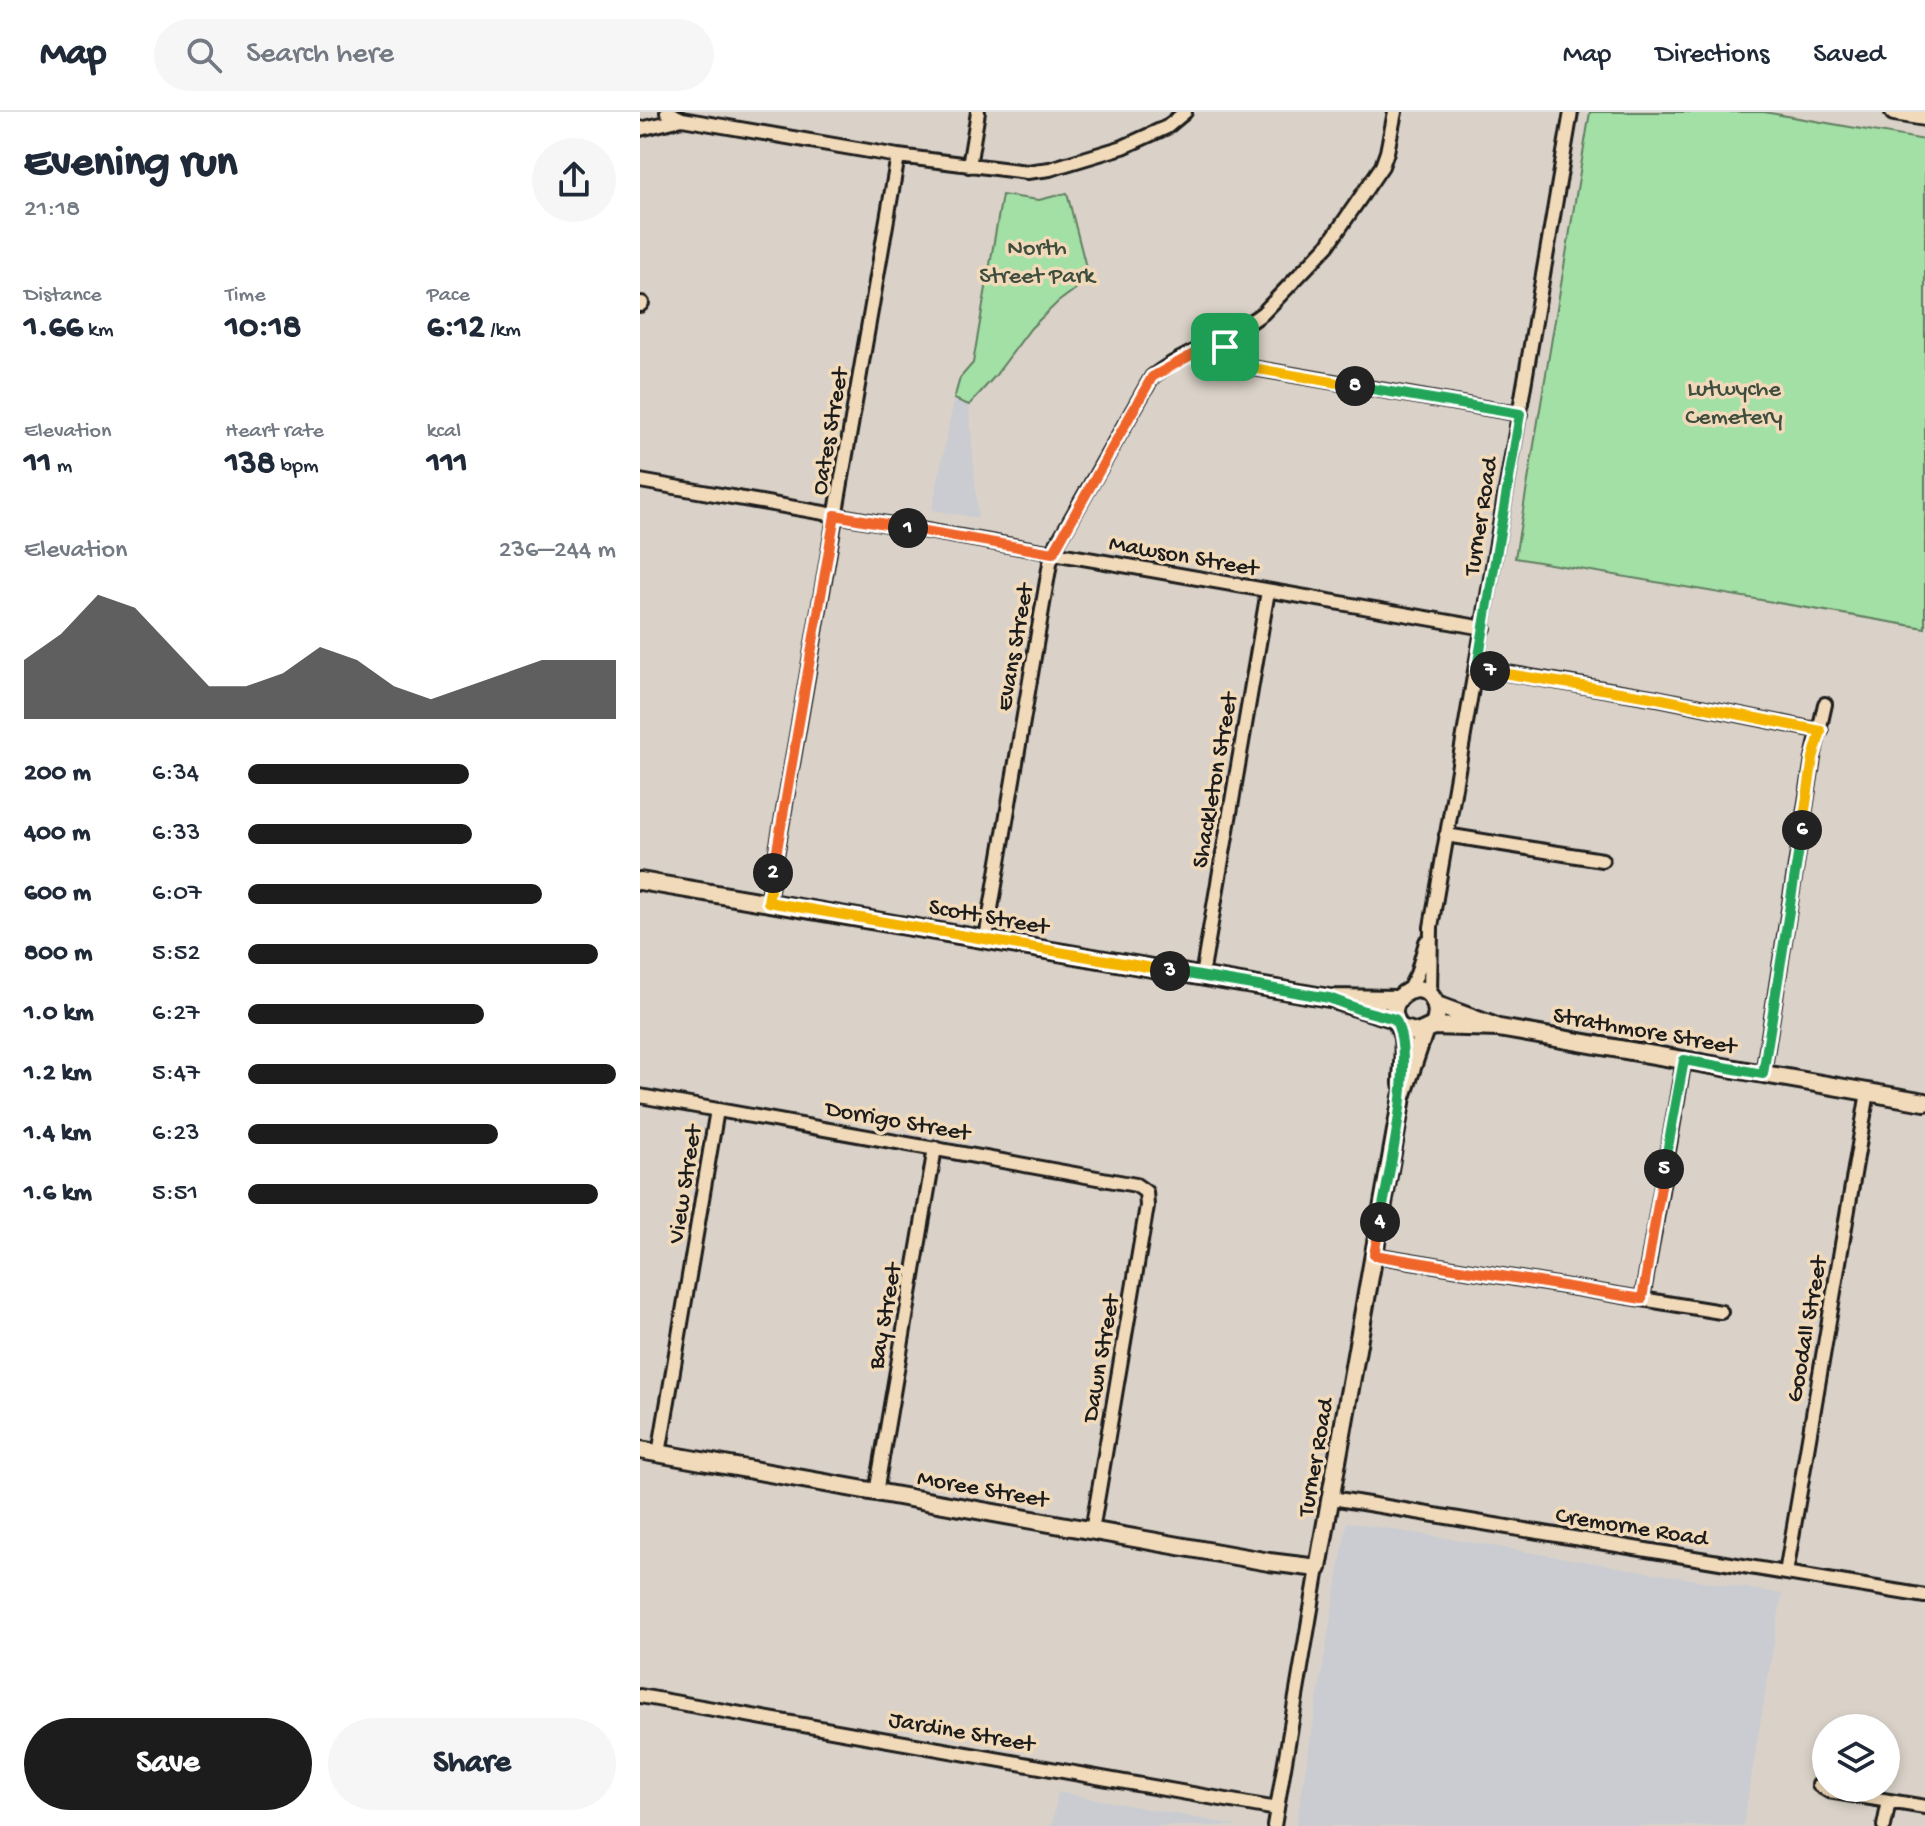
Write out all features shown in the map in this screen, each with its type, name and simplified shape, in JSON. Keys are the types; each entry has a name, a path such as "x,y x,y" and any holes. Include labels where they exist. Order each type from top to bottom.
{"street":[{"path":"667,112 682,119 898,156 1027,172 1050,169 1123,147 1175,122 1185,112"},
{"path":"969,166 978,112"},
{"name":"Evans Street","path":"986,938 1053,553 1152,377 1263,313 1328,245 1382,166 1395,112"},
{"name":"Turner Road","path":"1274,1826 1402,1097 1404,1049 1398,1023 1403,995 1417,974 1431,927 1571,112"},
{"path":"1894,112 1925,117"},
{"path":"640,129 682,119"},
{"name":"Oates Street","path":"768,902 898,156"},
{"path":"1220,339 1230,355 1247,367 1520,414"},
{"name":"Mawson Street","path":"640,481 1484,628"},
{"name":"Shackleton Street","path":"1202,976 1268,591"},
{"path":"1477,668 1657,698 1821,731"},
{"path":"1763,1074 1813,758 1825,704"},
{"path":"1446,835 1602,860"},
{"name":"Scott Street","path":"640,881 1329,998 1398,1023"},
{"name":"Turner Road","path":"1402,1097 1428,1029 1437,1020 1431,927"},
{"path":"1403,995 1420,990 1434,1000"},
{"name":"Scott Street","path":"1329,998 1403,995"},
{"name":"Strathmore Street","path":"1434,1000 1499,1028"},
{"path":"1398,1023 1412,1033 1428,1029"},
{"name":"Strathmore Street","path":"1428,1029 1499,1028 1925,1102"},
{"path":"1642,1299 1684,1060"},
{"name":"Goodall Street","path":"1786,1573 1868,1092"},
{"name":"Dorrigo Street","path":"640,1096 1136,1185 1146,1192"},
{"name":"View Street","path":"659,1454 717,1110"},
{"name":"Bay Street","path":"876,1493 935,1148"},
{"name":"Dawn Street","path":"1092,1531 1147,1206 1146,1192"},
{"path":"1374,1255 1721,1312"},
{"name":"Moree Street","path":"640,1450 1269,1562 1318,1568"},
{"name":"Cremorne Road","path":"1332,1498 1925,1596"},
{"name":"Jardine Street","path":"640,1696 1277,1809"},
{"path":"1884,1826 1889,1802"},
{"path":"1895,1802 1925,1807"}],"shaded area":[{"path":"954,399 969,405 978,518 932,510"},
{"path":"1347,1522 1782,1594 1743,1826 1296,1826"},
{"path":"1058,1792 1239,1826 1052,1826"}],"green space":[{"name":"Lutwyche Cemetery","path":"1590,112 1764,112 1925,140 1925,628 1515,558"},
{"name":"North Street Park","path":"1067,193 1089,279 1058,302 1031,328 969,405 954,399 960,378 973,363 1002,195 1039,200"}],"route":[{"path":"1220,339 1225,347 1237,362 1247,367 1520,414 1477,668 1657,698 1821,731 1813,758 1763,1074 1684,1060 1642,1299 1374,1255 1402,1097 1404,1049 1401,1028 1395,1019 1329,998 768,902 835,515 1053,553 1152,377 1220,339"}]}
